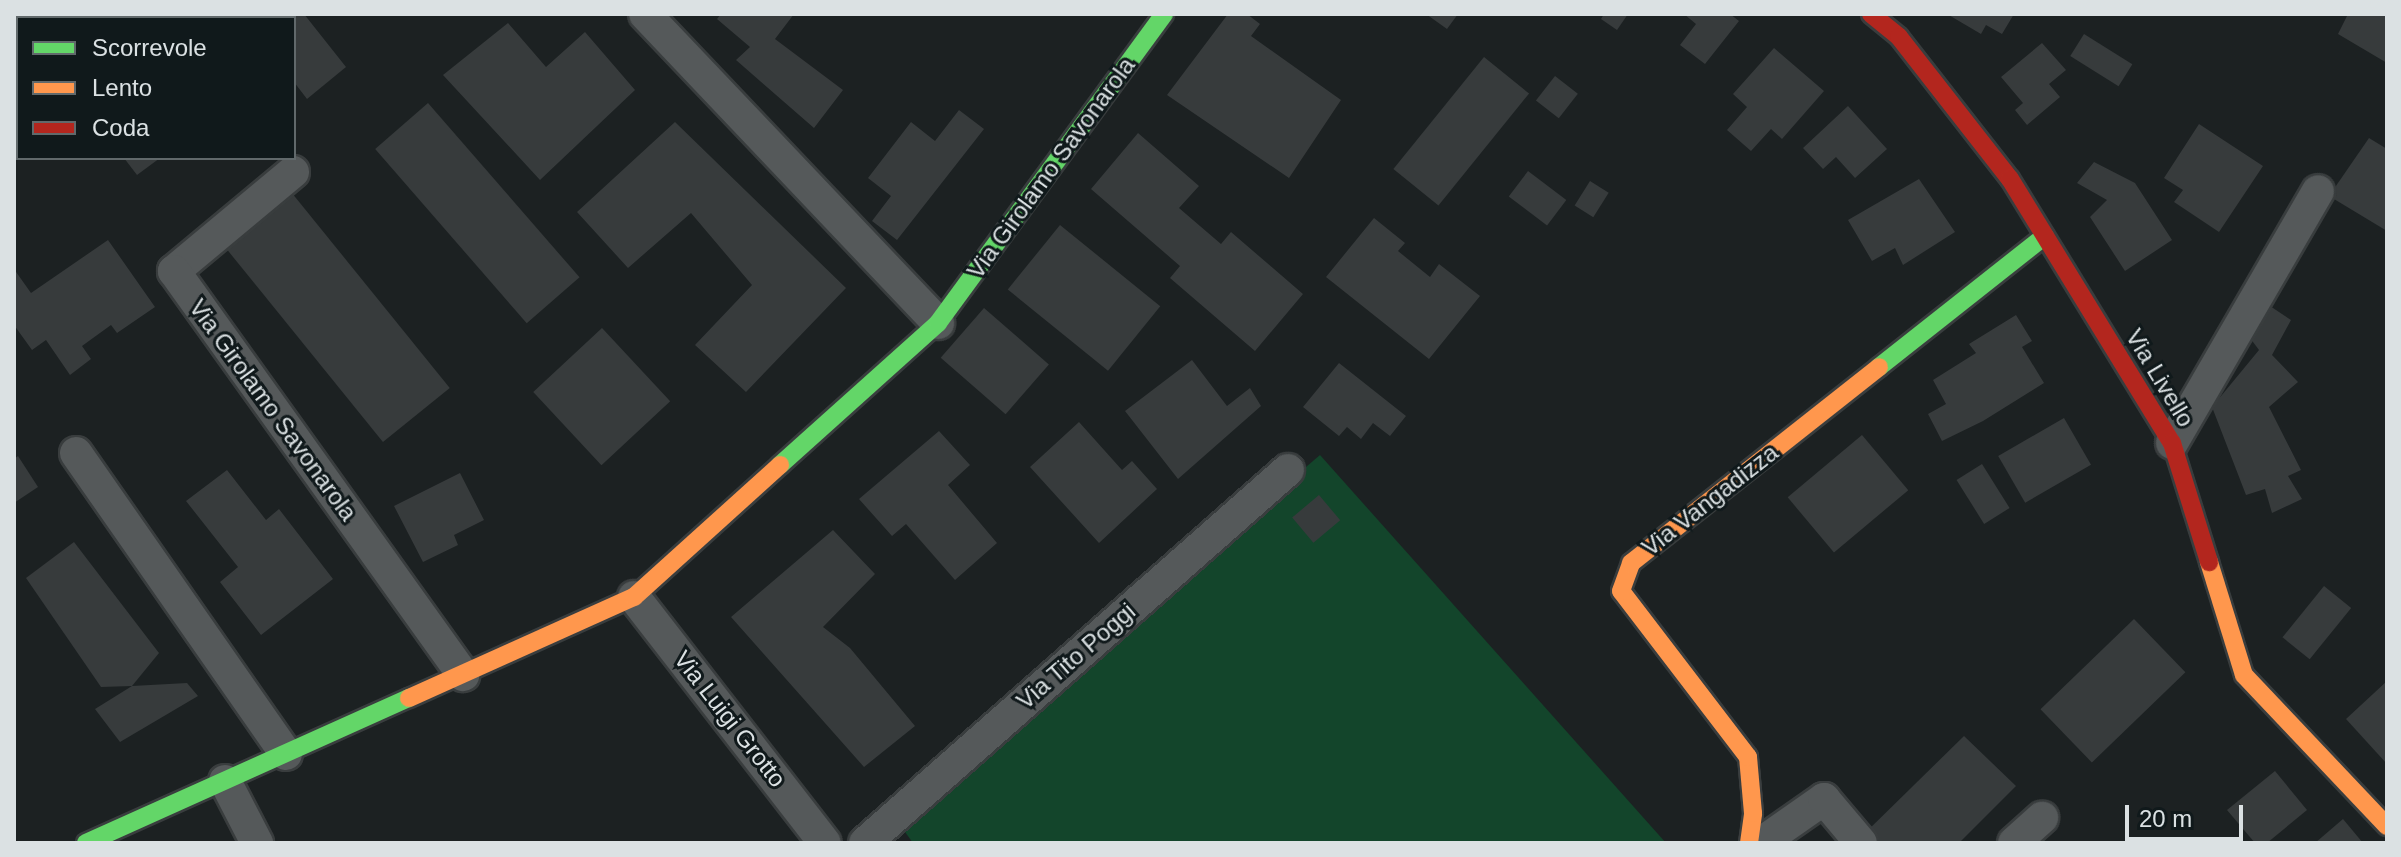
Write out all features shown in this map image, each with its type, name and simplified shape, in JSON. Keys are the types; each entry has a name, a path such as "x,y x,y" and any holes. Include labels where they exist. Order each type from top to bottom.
{"street":[{"path":"645,14 938,323"},
{"name":"Via Girolamo Savonarola","path":"86,843 634,597 938,323 1164,14"},
{"name":"Via Livello","path":"1871,14 1909,48 2010,179 2172,443 2244,675 2387,826"},
{"name":"Via Girolamo Savonarola","path":"293,172 174,271 463,675"},
{"path":"2172,443 2318,191"},
{"name":"Via Vangadizza","path":"1749,843 1753,813 1748,757 1621,591 1631,563 2045,236"},
{"path":"76,453 286,754"},
{"name":"Via Tito Poggi","path":"865,843 1288,470"},
{"name":"Via Luigi Grotto","path":"634,597 825,843"},
{"path":"225,781 257,843"},
{"path":"1761,843 1824,799 1861,843"},
{"path":"2014,843 2042,818"}],"green space":[{"path":"1320,455 1666,843 913,843 895,818"}],"building":[{"path":"304,14 346,67 307,99 296,85 296,16 244,16"},
{"path":"721,14 794,14 775,39 843,90 814,128 736,60 750,47 717,19"},
{"path":"1228,14 1247,14 1260,24 1251,36 1341,100 1289,178 1167,95"},
{"path":"1426,14 1458,14 1447,29"},
{"path":"1604,14 1628,14 1617,30 1601,19"},
{"path":"1684,14 1730,14 1739,21 1705,64 1680,45 1696,24"},
{"path":"1947,14 2014,14 2002,34 1986,25 1981,34"},
{"path":"2348,14 2387,14 2387,63 2338,34"},
{"path":"508,23 546,67 585,32 635,90 540,180 443,75"},
{"path":"2084,34 2132,64 2119,86 2070,56"},
{"path":"2042,43 2066,70 2049,84 2060,97 2027,125 2015,110 2023,103 2001,77"},
{"path":"1774,48 1824,91 1782,139 1771,129 1751,151 1727,130 1747,107 1733,94"},
{"path":"1484,57 1529,94 1438,205 1393,169"},
{"path":"1555,76 1578,94 1559,118 1536,100"},
{"path":"428,103 580,277 527,323 375,149"},
{"path":"1848,106 1887,149 1855,178 1836,157 1823,169 1803,148"},
{"path":"959,110 984,129 897,240 872,221 891,196 868,178 911,122 935,141"},
{"path":"675,122 846,288 746,392 695,345 752,285 691,213 628,268 577,212"},
{"path":"2199,124 2263,166 2219,232 2174,202 2183,190 2164,178"},
{"path":"1138,133 1199,186 1179,208 1221,244 1231,232 1303,294 1255,351 1170,278 1180,266 1091,189"},
{"path":"2369,138 2387,149 2387,231 2329,196"},
{"path":"126,160 157,160 137,175"},
{"path":"2094,162 2135,183 2172,240 2125,271 2090,217 2107,200 2077,183"},
{"path":"1528,171 1566,200 1547,225 1509,197"},
{"path":"1919,179 1955,232 1903,265 1895,248 1872,261 1848,220"},
{"path":"1590,181 1609,193 1593,217 1575,206"},
{"path":"283,182 450,388 383,442 216,236"},
{"path":"1374,218 1405,243 1398,251 1430,277 1439,264 1480,296 1429,359 1326,277"},
{"path":"1060,225 1160,306 1108,371 1008,290"},
{"path":"108,240 155,307 117,333 111,325 82,346 91,359 70,375 46,340 32,350 14,325 14,269 31,293"},
{"path":"2267,304 2291,320 2272,355 2298,382 2269,407 2301,470 2288,476 2302,499 2272,513 2265,489 2246,495 2212,407 2259,350 2244,330"},
{"path":"984,308 1049,364 1006,414 941,358"},
{"path":"2016,315 2032,341 2022,347 2044,383 1983,421 1942,441 1928,414 1946,404 1933,380 1976,353 1969,344"},
{"path":"602,328 670,401 601,465 533,392"},
{"path":"1192,360 1227,406 1250,388 1261,406 1178,479 1125,411"},
{"path":"1339,363 1406,416 1390,436 1373,423 1361,439 1347,427 1339,436 1303,407"},
{"path":"2064,418 2091,465 2025,503 1998,456"},
{"path":"1079,422 1122,470 1132,461 1157,489 1099,543 1030,467"},
{"path":"939,431 970,465 948,485 997,543 955,580 906,524 892,536 859,499"},
{"path":"1862,435 1908,490 1834,553 1788,497"},
{"path":"18,456 38,487 14,503 14,459"},
{"path":"1982,464 2010,508 1984,524 1957,480"},
{"path":"227,470 266,520 279,509 333,579 261,635 220,582 238,567 186,501"},
{"path":"460,473 484,520 454,535 458,545 423,562 394,506"},
{"path":"1319,495 1340,520 1313,543 1292,517"},
{"path":"833,530 875,574 823,627 850,648 915,726 864,767 731,617"},
{"path":"74,542 159,653 132,686 101,687 26,578"},
{"path":"2324,586 2351,608 2310,659 2282,637"},
{"path":"2134,619 2185,672 2092,763 2040,709"},
{"path":"2387,681 2387,764 2346,719"},
{"path":"187,683 198,696 120,742 95,709 132,686"},
{"path":"1964,736 2016,786 1959,843 1869,843 1861,837"},
{"path":"2275,771 2307,810 2267,843 2255,843 2227,810"},
{"path":"2343,819 2363,843 2315,843"}],"traffic: fast":[{"path":"780,465 938,323 1164,14"},
{"path":"1879,367 2045,236"},
{"path":"86,843 409,698"}],"traffic: slow":[{"path":"1749,843 1753,813 1748,757 1621,591 1631,563 1879,367"},
{"path":"409,698 634,597 780,465"},
{"path":"2209,562 2244,675 2387,826"}],"traffic: jam":[{"path":"1871,14 1899,37 2010,179 2172,443 2209,562"}]}
